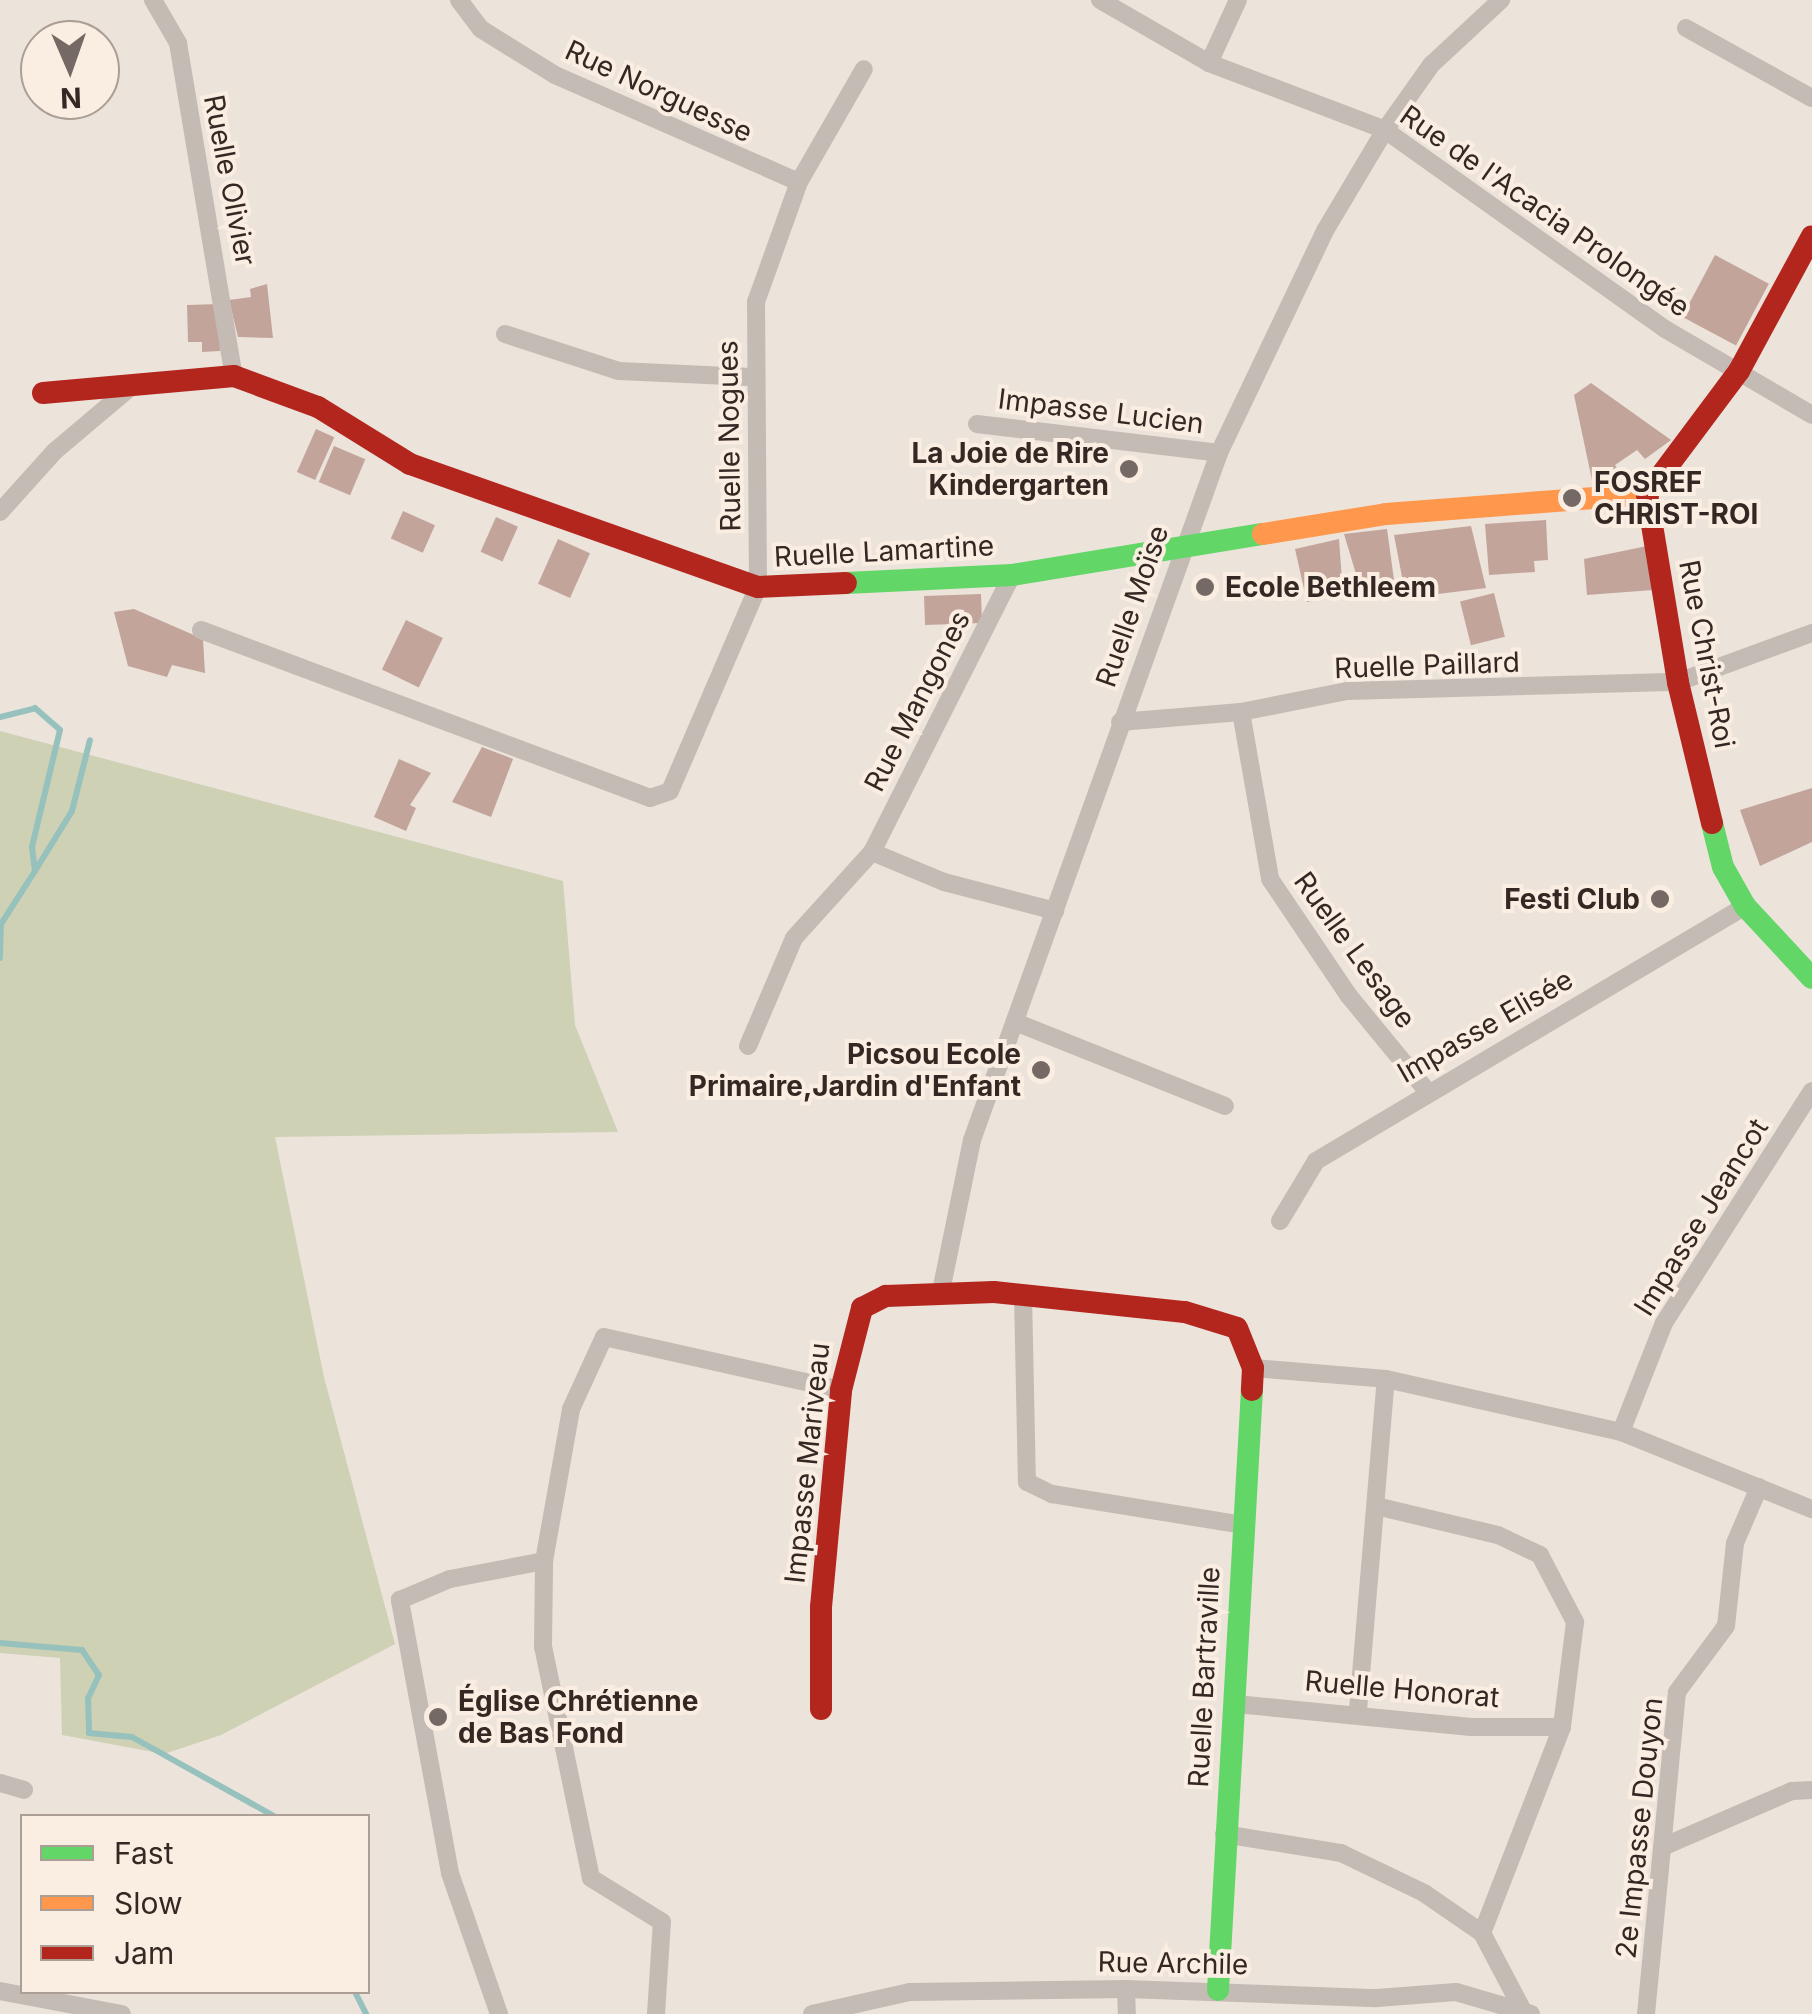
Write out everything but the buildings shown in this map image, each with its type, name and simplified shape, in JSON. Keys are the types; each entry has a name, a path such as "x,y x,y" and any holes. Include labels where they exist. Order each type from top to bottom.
{"street":[{"name":"Ruelle Olivier","path":"153,0 178,43 234,376"},
{"name":"Rue Norguesse","path":"459,0 481,29 555,75 799,182"},
{"name":"Rue de l'Acacia Prolongée","path":"1100,0 1209,63 1384,130 1665,329 1812,414"},
{"path":"1209,63 1238,0"},
{"name":"Ruelle Moïse","path":"941,1291 972,1140 1177,554 1219,453 1326,230 1384,130 1431,66 1500,0"},
{"path":"1686,28 1812,98"},
{"name":"Ruelle Nogues","path":"758,587 750,377 756,302 799,182 864,69"},
{"path":"1646,494 1738,371 1812,236"},
{"path":"505,334 619,371 750,377"},
{"name":"Ruelle Lamartine","path":"43,393 142,378 234,376 318,407 410,464 758,587 1012,575 1177,554 1386,514 1646,494"},
{"path":"0,512 55,450 142,378"},
{"name":"Impasse Lucien","path":"977,424 1219,453"},
{"name":"Rue Christ-Roi","path":"1646,494 1678,682 1723,867 1745,906 1812,978"},
{"name":"Rue Mangones","path":"748,1046 794,938 872,852 1012,575"},
{"path":"201,630 650,798 670,792 758,587"},
{"name":"Ruelle Paillard","path":"1120,722 1241,712 1347,691 1678,682 1812,633"},
{"name":"Ruelle Lesage","path":"1241,712 1270,879 1349,996 1427,1091"},
{"path":"872,852 944,882 1055,911"},
{"name":"Impasse Elisée","path":"1280,1221 1316,1161 1427,1091 1745,906"},
{"path":"1015,1022 1225,1106"},
{"name":"Impasse Jeancot","path":"1620,1432 1664,1323 1812,1091"},
{"path":"941,1291 1022,1294 1186,1312 1238,1328 1253,1368 1386,1379 1620,1432 1812,1509"},
{"name":"Impasse Mariveau","path":"821,1709 821,1607 841,1390 862,1308 886,1296 941,1291"},
{"path":"1022,1294 1027,1482 1052,1494 1243,1525"},
{"path":"656,2014 662,1922 592,1878 543,1648 544,1561 571,1409 604,1337 841,1390"},
{"name":"Ruelle Bartraville","path":"1218,1990 1253,1368"},
{"path":"1358,1710 1386,1379"},
{"name":"2e Impasse Douyon","path":"1646,2014 1667,1845 1678,1692 1726,1626 1735,1543 1759,1487"},
{"path":"1376,1506 1498,1534 1540,1555 1575,1622 1562,1726 1482,1933"},
{"path":"499,2014 450,1873 400,1600 450,1579 544,1561"},
{"name":"Ruelle Honorat","path":"1236,1704 1358,1710 1471,1727 1562,1726"},
{"path":"0,1783 24,1790"},
{"path":"1667,1845 1792,1791 1812,1790"},
{"path":"1224,1834 1341,1853 1424,1892 1482,1933 1527,2011"},
{"path":"1126,1989 1127,2014"},
{"name":"Rue Archile","path":"812,2014 910,1992 1126,1989 1218,1990 1377,2006 1456,1992 1527,2011"},
{"path":"0,1990 114,2013"}],"green space":[{"path":"0,731 563,881 575,1025 618,1132 275,1137 324,1377 395,1644 221,1735 164,1754 62,1735 60,1658 0,1653"}],"waterway":[{"path":"0,717 35,708 60,730 32,847 35,871 1,924 0,958"},
{"path":"35,871 72,811 90,740"},
{"path":"0,1643 82,1650 99,1675 88,1699 89,1733 132,1737 270,1814"},
{"path":"356,1994 366,2014"}],"traffic: fast":[{"path":"846,583 1012,575 1263,534"},
{"path":"1712,823 1723,867 1745,906 1812,978"},
{"path":"1218,1990 1252,1390"}],"traffic: slow":[{"path":"1263,534 1386,514 1647,494"}],"traffic: jam":[{"path":"1712,823 1678,682 1647,494 1739,371 1812,236"},
{"path":"43,393 234,376 318,407 410,464 758,587 846,583"},
{"path":"821,1709 821,1607 841,1390 862,1308 886,1296 994,1292 1185,1312 1237,1328 1253,1368 1252,1390"}],"place":[{"name":"La Joie de Rire Kindergarten","path":"1129,469"},
{"name":"FOSREF CHRIST-ROI","path":"1572,498"},
{"name":"Ecole Bethleem","path":"1205,587"},
{"name":"Festi Club","path":"1660,899"},
{"name":"Picsou Ecole Primaire,Jardin d'Enfant","path":"1041,1070"},
{"name":"Église Chrétienne de Bas Fond","path":"438,1717"}]}
